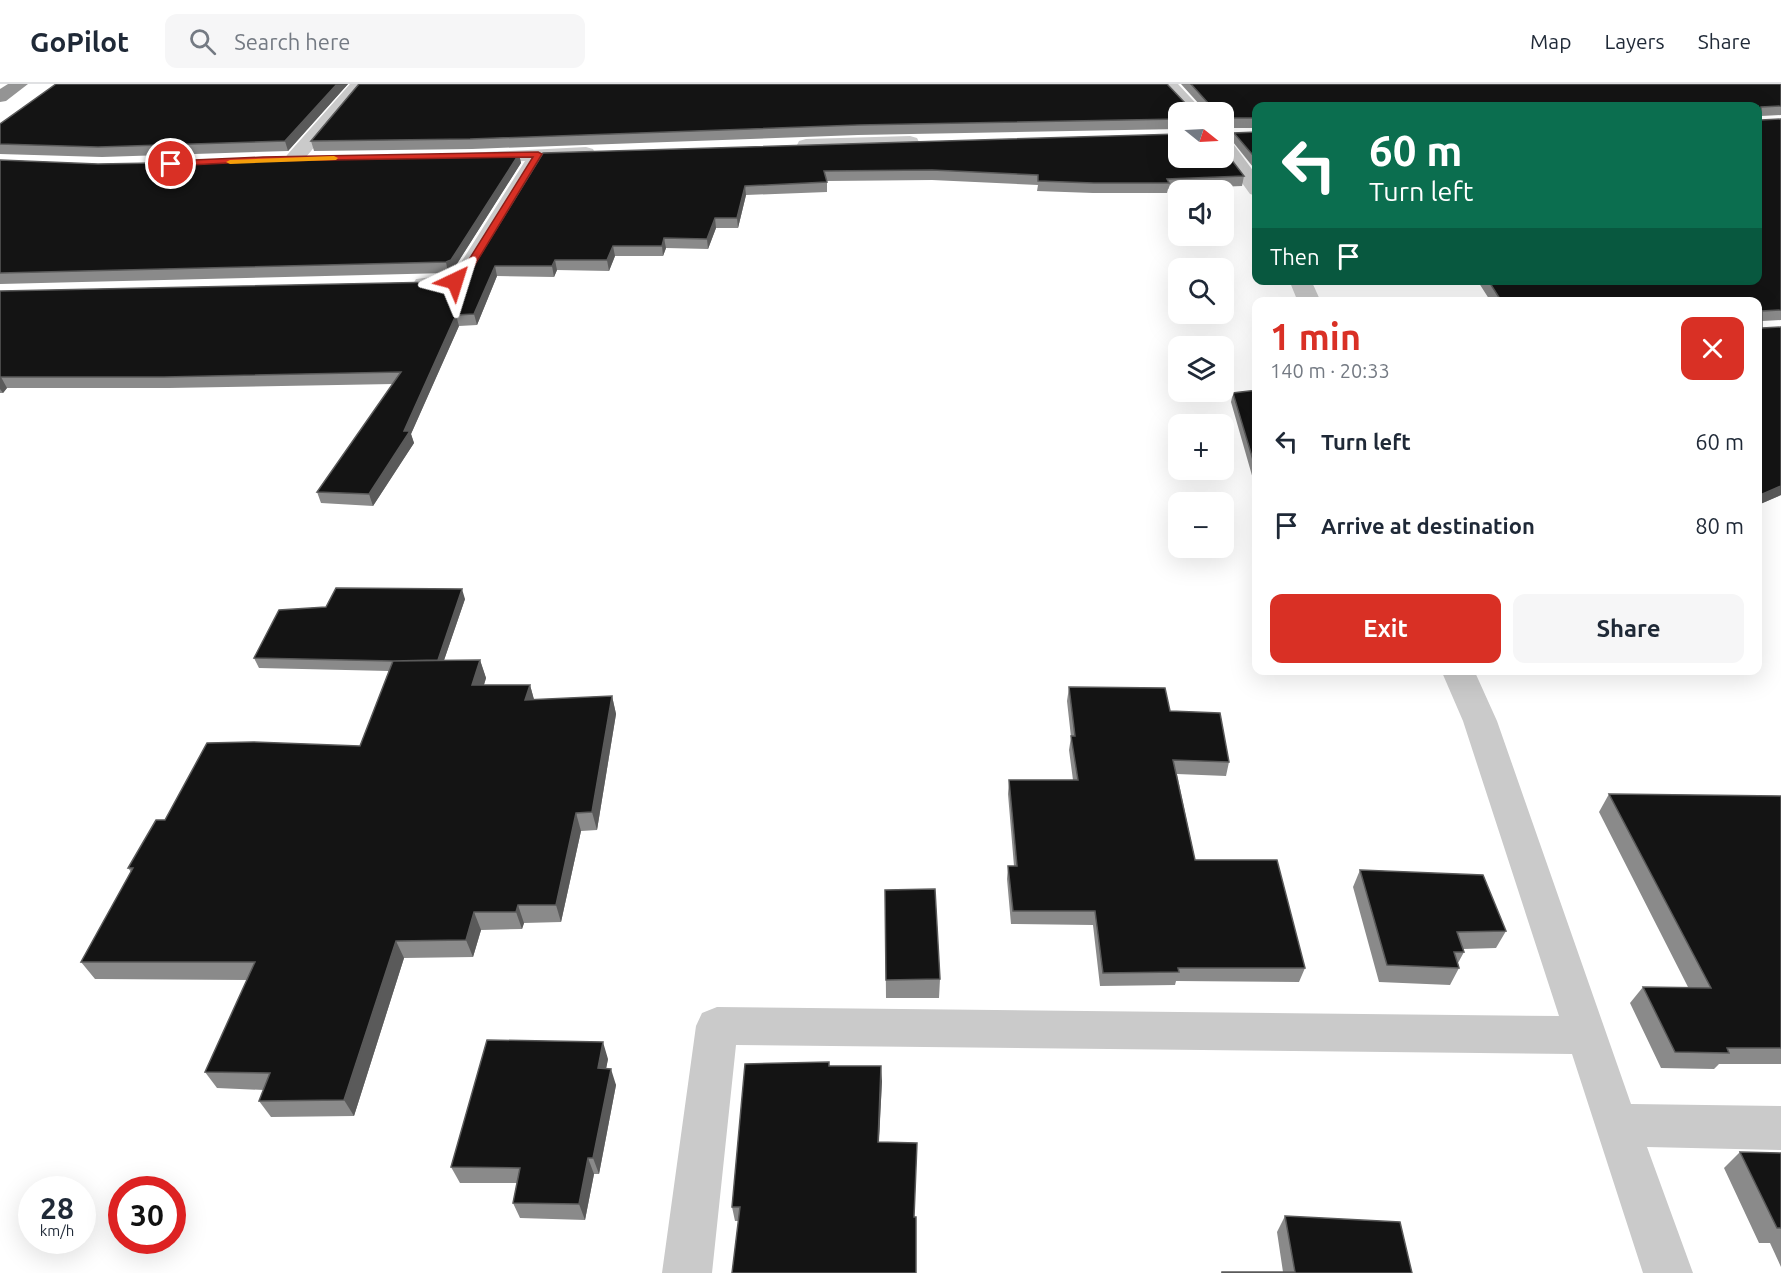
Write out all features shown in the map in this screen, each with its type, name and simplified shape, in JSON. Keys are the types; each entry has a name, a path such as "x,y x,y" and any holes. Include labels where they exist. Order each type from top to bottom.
{"highway":[{"path":"0,97 20,84"}],"street":[{"path":"294,159 359,84"},
{"path":"1169,84 1186,102"},
{"path":"787,146 929,142"},
{"path":"1234,150 1252,181"},
{"path":"460,157 609,152"},
{"path":"408,284 443,283 455,281 463,276 538,154"},
{"path":"274,159 318,159"},
{"path":"1459,675 1480,721 1668,1273"},
{"path":"687,1273 717,1026 1587,1035"},
{"path":"1616,1125 1781,1128"}],"building":[{"path":"56,84 337,84 285,141 98,147 0,144 0,124"},
{"path":"359,84 1167,84 1184,102 1168,102 1168,119 858,125 470,139 311,141"},
{"path":"1191,84 1781,84 1781,106 1762,107 1762,102 1252,102 1252,118 1234,118 1234,102 1207,102"},
{"path":"1781,119 1781,310 1762,311 1762,297 1499,297 1491,285 1762,285 1762,120"},
{"path":"1252,132 1252,154 1234,133"},
{"path":"1168,134 1168,168 1234,168 1234,163 1244,176 1167,179 1168,183 1094,183 1038,181 1038,175 932,170 824,171 827,182 745,186 737,218 715,218 707,239 664,238 662,246 613,246 607,260 555,260 552,266 495,266 474,314 456,315 404,431 410,431 369,494 317,492 401,372 0,378 0,291 440,282 461,278 473,267 543,153"},
{"path":"519,154 451,260 446,262 0,273 0,160 98,164 213,162 260,158"},
{"path":"1781,327 1781,486 1762,494 1762,328"},
{"path":"1252,391 1252,457 1234,396 1234,393"},
{"path":"336,588 462,589 438,660 254,658 279,610 326,607"},
{"path":"480,660 472,685 530,685 525,700 612,696 592,812 576,813 556,905 518,905 516,912 474,912 466,940 396,941 344,1100 259,1101 270,1073 205,1072 255,962 81,962 133,868 128,868 156,820 165,820 207,743 253,742 360,746 393,661"},
{"path":"1069,687 1165,688 1170,711 1220,713 1229,762 1173,760 1195,860 1277,860 1305,968 1178,968 1179,972 1103,973 1095,911 1013,911 1008,866 1017,866 1009,780 1078,780 1071,736 1075,736"},
{"path":"1609,794 1781,796 1781,1048 1727,1048 1729,1053 1675,1052 1643,987 1711,988"},
{"path":"1360,870 1483,875 1506,931 1457,932 1464,952 1454,952 1459,968 1387,965"},
{"path":"935,889 940,979 886,980 885,890"},
{"path":"487,1040 603,1042 598,1068 611,1069 593,1158 588,1158 579,1204 513,1203 520,1168 451,1167"},
{"path":"829,1062 829,1066 881,1066 878,1142 917,1143 914,1217 916,1217 916,1273 732,1273 740,1207 732,1207 745,1064"},
{"path":"1740,1152 1781,1153 1781,1228 1777,1228"},
{"path":"1285,1216 1400,1222 1412,1273 1222,1273 1295,1272"}],"slow traffic":[{"path":"230,162 334,158"}],"route":[{"path":"171,164 263,159 538,154 483,246 463,276 455,281"}]}
